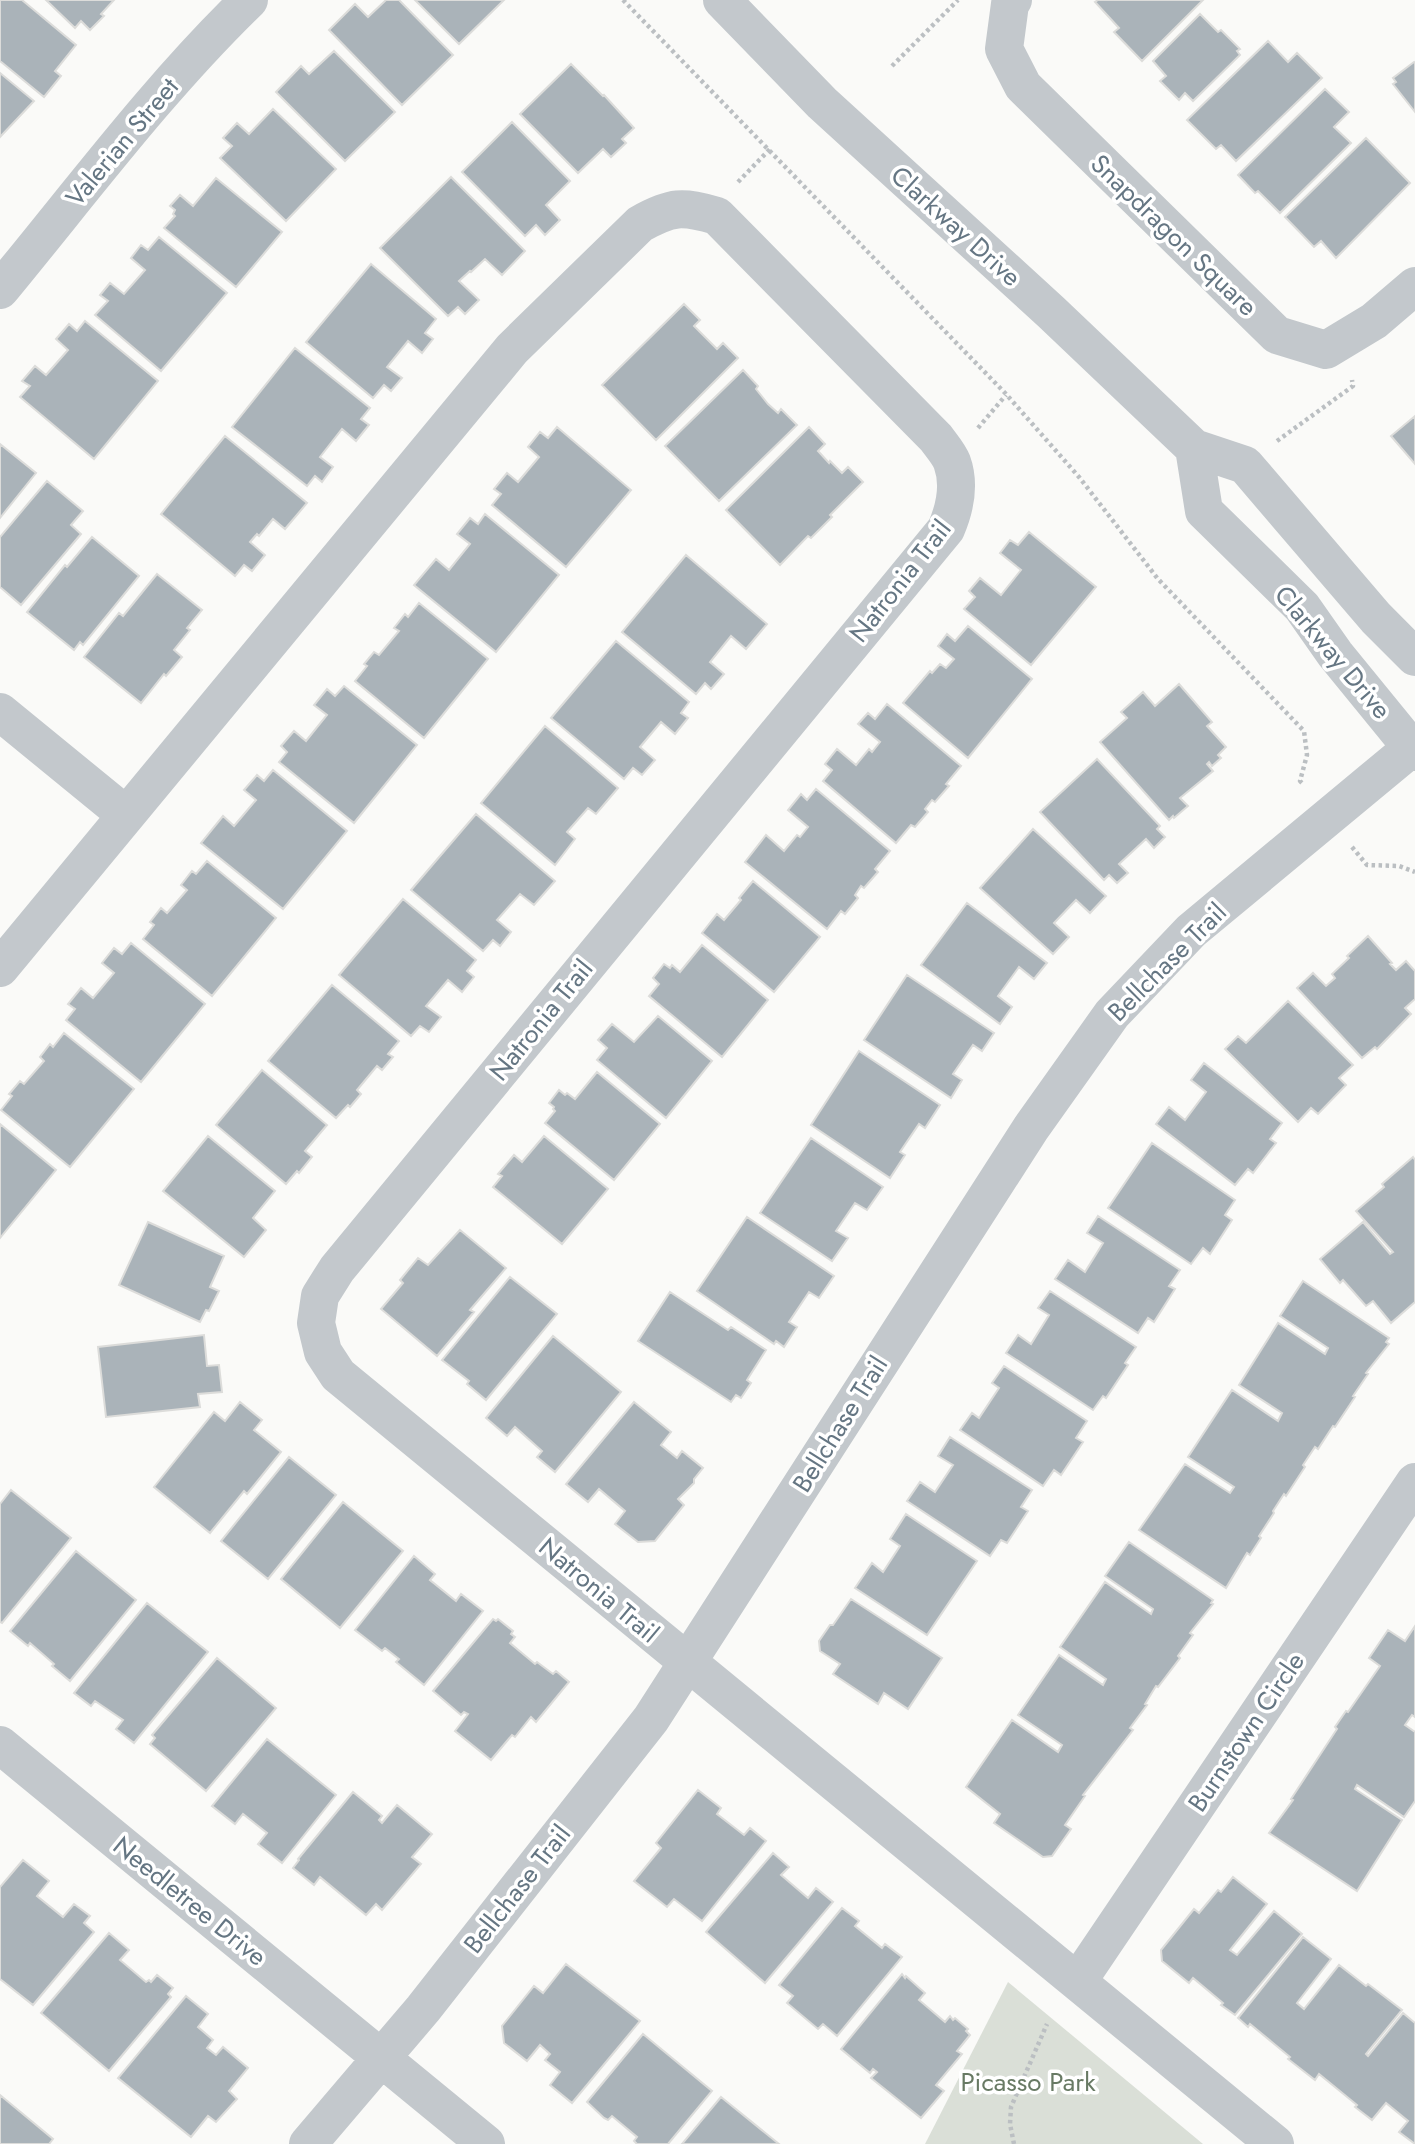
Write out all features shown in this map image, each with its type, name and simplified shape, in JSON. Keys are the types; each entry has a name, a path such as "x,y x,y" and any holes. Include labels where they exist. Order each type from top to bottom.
{"street":[{"name":"Valerian Street","path":"0,290 169,84 249,0"},
{"name":"Clarkway Drive","path":"722,0 822,103 1051,312 1194,448 1245,465 1376,618 1415,657"},
{"name":"Snapdragon Square","path":"1013,0 1010,4 1003,49 1023,86 1276,335 1326,350 1374,320 1415,286"},
{"name":"Natronia Trail","path":"0,968 512,349 640,224 660,212 690,208 717,216 936,438 952,461 956,488 954,511 946,529 337,1269 320,1296 316,1323 323,1352 338,1375 688,1663"},
{"name":"Clarkway Drive","path":"1194,448 1205,511 1301,607 1335,654 1414,748"},
{"path":"0,712 126,815"},
{"name":"Bellchase Trail","path":"308,2144 431,1998 642,1730 688,1663 1016,1150 1112,1014 1191,932 1414,748"},
{"name":"Burnstown Circle","path":"1077,1981 1415,1482"},
{"path":"688,1663 1275,2144"},
{"name":"Needletree Drive","path":"0,1745 486,2144"}],"path":[{"path":"623,0 1006,394 1079,477 1158,579 1304,730 1307,755 1300,781"},
{"path":"892,66 958,0"},
{"path":"730,190 770,149"},
{"path":"1245,465 1353,386 1348,337"},
{"path":"973,434 1006,394"},
{"path":"1367,865 1399,866 1415,872"},
{"path":"1014,2144 1010,2124 1011,2107 1047,2024"}],"green space":[{"name":"Picasso Park","path":"1008,1982 1203,2144 925,2144"}],"building":[{"path":"0,0 22,0 76,45 55,71 61,76 44,97 0,61"},
{"path":"46,0 114,0 101,14 104,16 90,30 81,21 75,28"},
{"path":"386,0 399,0 453,55 402,105 329,30 355,4 368,17"},
{"path":"415,0 504,0 459,44"},
{"path":"1203,0 1142,61 1114,32 1119,28 1095,2"},
{"path":"1200,14 1240,49 1237,51 1240,55 1193,101 1185,93 1179,100 1160,81 1166,76 1153,61"},
{"path":"1268,41 1288,62 1297,53 1322,78 1236,161 1221,145 1216,149 1187,120"},
{"path":"334,51 395,112 345,161 276,92 301,66 309,74"},
{"path":"1414,62 1415,112 1393,84 1396,82 1393,78"},
{"path":"571,64 634,128 622,139 626,143 611,157 603,149 578,173 520,114"},
{"path":"0,73 34,101 0,137"},
{"path":"1325,89 1349,112 1334,127 1351,143 1280,213 1238,175"},
{"path":"273,109 336,169 286,221 220,158 232,146 223,138 237,123 249,134"},
{"path":"512,122 570,181 546,205 560,220 545,235 536,225 525,236 462,172"},
{"path":"1366,138 1410,183 1336,258 1321,241 1314,247 1285,217"},
{"path":"451,177 525,251 502,275 485,259 470,271 459,281 479,300 465,314 458,307 448,316 380,248"},
{"path":"216,178 282,232 236,287 164,228 175,216 175,210 170,206 180,195 193,206"},
{"path":"159,237 227,293 161,371 95,315 108,301 100,295 110,283 124,294 145,270 131,258 141,245 148,250"},
{"path":"371,264 436,319 425,333 433,339 422,353 408,341 387,367 402,378 391,391 384,385 373,398 306,342"},
{"path":"684,304 700,320 694,326 717,349 723,343 738,358 656,440 602,385"},
{"path":"85,321 158,381 94,459 20,397 30,386 22,381 35,366 46,375 68,350 56,339 69,324 77,331"},
{"path":"295,348 370,408 361,419 369,425 356,441 342,429 320,457 333,467 322,482 315,476 307,486 232,427"},
{"path":"743,370 758,386 756,389 768,404 778,413 781,409 797,425 719,501 665,446"},
{"path":"1415,416 1415,464 1391,436"},
{"path":"557,427 631,490 566,567 492,505 501,494 494,489 507,473 518,482 539,457 528,447 540,432 548,438"},
{"path":"809,427 825,444 818,451 829,463 830,461 842,473 848,467 863,482 811,538 808,536 780,565 726,510"},
{"path":"225,436 307,503 285,529 273,519 259,536 257,534 250,542 265,555 252,571 244,565 235,576 161,514"},
{"path":"0,444 36,473 0,518"},
{"path":"47,481 83,511 71,525 81,534 21,605 0,587 0,537"},
{"path":"485,514 559,575 496,652 414,585 436,559 449,570 470,544 457,534 470,518 478,524"},
{"path":"1029,532 1096,587 1031,665 964,609 975,597 969,591 980,578 1001,595 1021,570 1000,553 1010,540 1018,545"},
{"path":"92,537 139,576 83,645 80,642 74,650 27,612"},
{"path":"686,555 767,624 746,649 731,636 710,662 724,674 711,689 705,683 696,694 622,632"},
{"path":"157,574 202,610 174,650 182,657 166,676 164,674 141,703 84,657 119,613 123,616"},
{"path":"419,603 488,659 424,738 355,681 374,652 379,655 399,631 394,628 405,614 408,617"},
{"path":"968,626 1032,679 968,758 903,703 930,671 932,673 940,664 946,668 954,659 938,646 947,634 955,641"},
{"path":"616,641 689,702 681,713 688,718 675,734 661,722 640,747 655,760 642,775 633,768 624,779 551,718"},
{"path":"1179,684 1212,722 1207,726 1226,747 1218,755 1221,758 1212,766 1209,762 1207,764 1213,771 1180,798 1188,806 1169,820 1100,742 1127,718 1121,712 1143,692 1155,706"},
{"path":"344,686 417,745 354,823 279,762 287,752 281,746 294,731 306,741 327,715 314,705 327,689 335,696"},
{"path":"887,704 961,766 946,784 949,786 925,809 928,812 915,827 911,825 896,843 823,781 832,770 825,764 837,749 856,765 869,749 872,752 880,742 858,724 868,713 875,719"},
{"path":"545,726 618,788 596,814 588,808 567,832 575,839 555,865 481,803"},
{"path":"1097,759 1160,826 1157,829 1165,837 1154,848 1146,839 1119,864 1128,873 1117,883 1109,875 1104,880 1040,812"},
{"path":"273,770 347,831 283,909 201,843 223,816 234,826 256,800 244,790 257,775 264,781"},
{"path":"816,789 890,851 875,869 878,872 864,888 861,886 855,895 858,898 845,914 841,911 827,929 745,862 766,835 784,851 797,835 800,837 808,827 788,810 801,794 807,800"},
{"path":"476,814 555,881 534,905 520,894 497,920 511,932 500,946 493,940 483,951 411,890"},
{"path":"1033,829 1106,896 1090,913 1076,900 1054,923 1069,937 1053,954 980,888"},
{"path":"207,861 276,918 212,996 143,939 154,925 150,922 161,908 167,913 187,890 181,885 192,871 196,874"},
{"path":"753,881 820,937 774,992 702,933 717,914 724,920"},
{"path":"403,899 476,960 467,971 474,977 462,992 448,980 426,1006 441,1017 429,1032 420,1026 411,1036 339,975"},
{"path":"967,903 1047,963 1034,979 1019,967 998,996 1012,1007 1000,1024 921,965"},
{"path":"1368,936 1396,970 1406,961 1415,971 1415,999 1405,1008 1411,1014 1377,1049 1375,1047 1362,1058 1297,988 1313,973 1326,986 1335,978 1332,974 1349,958 1347,956"},
{"path":"131,943 205,1004 141,1082 66,1020 75,1009 68,1004 81,988 93,998 114,973 102,963 114,948 122,954"},
{"path":"702,945 768,1000 722,1057 649,996 659,984 653,978 664,964 670,968 672,965 680,972"},
{"path":"907,975 994,1033 982,1051 973,1045 953,1074 962,1080 951,1098 864,1040"},
{"path":"332,985 399,1041 388,1054 393,1057 382,1070 377,1066 357,1090 361,1094 336,1118 268,1061"},
{"path":"1288,1001 1353,1065 1339,1078 1346,1085 1318,1114 1311,1108 1298,1122 1225,1049 1238,1036 1246,1043"},
{"path":"658,1016 712,1061 666,1118 597,1060 607,1048 598,1040 612,1024 634,1042"},
{"path":"64,1033 134,1089 70,1167 1,1110 12,1096 9,1094 20,1081 24,1084 44,1061 40,1057 50,1044 53,1047"},
{"path":"859,1051 940,1105 925,1128 919,1124 900,1152 905,1155 890,1178 811,1125"},
{"path":"1204,1063 1282,1123 1270,1139 1276,1143 1253,1173 1248,1169 1235,1185 1156,1124 1169,1107 1185,1120 1206,1092 1191,1080"},
{"path":"262,1070 327,1125 305,1151 312,1157 286,1184 216,1125"},
{"path":"597,1072 660,1124 614,1180 545,1123 555,1111 549,1103 559,1090 575,1099"},
{"path":"0,1124 56,1170 0,1238"},
{"path":"208,1136 275,1191 253,1218 266,1230 244,1257 163,1191"},
{"path":"544,1136 608,1189 562,1244 493,1187 502,1176 498,1174 514,1155 522,1162"},
{"path":"811,1138 883,1187 867,1210 855,1203 836,1231 848,1238 832,1261 760,1213"},
{"path":"1152,1143 1235,1200 1225,1215 1232,1220 1210,1254 1203,1248 1191,1264 1108,1208"},
{"path":"1413,1157 1415,1302 1391,1323 1373,1301 1366,1306 1343,1280 1340,1283 1320,1259 1363,1222 1390,1254 1393,1252 1356,1211"},
{"path":"1098,1216 1180,1270 1169,1286 1175,1289 1154,1322 1148,1318 1138,1333 1055,1279 1068,1260 1085,1272 1103,1243 1087,1233"},
{"path":"747,1217 834,1276 819,1298 809,1292 789,1322 797,1327 784,1347 776,1341 774,1344 697,1291"},
{"path":"148,1222 224,1256 210,1287 219,1291 200,1322 119,1285"},
{"path":"460,1230 506,1268 470,1310 474,1312 437,1356 381,1309 403,1283 400,1280 418,1258 428,1265"},
{"path":"510,1277 557,1314 486,1400 467,1384 469,1381 442,1360"},
{"path":"1303,1281 1389,1338 1386,1342 1389,1344 1366,1373 1368,1374 1353,1396 1355,1397 1335,1427 1333,1426 1318,1449 1315,1447 1286,1496 1284,1494 1273,1511 1259,1536 1261,1538 1250,1555 1247,1553 1226,1588 1139,1530 1185,1464 1230,1493 1234,1487 1188,1457 1232,1390 1278,1421 1282,1413 1239,1385 1278,1323 1325,1354 1328,1348 1280,1316"},
{"path":"1050,1291 1136,1347 1125,1363 1128,1365 1106,1398 1103,1396 1093,1410 1006,1353 1018,1335 1031,1344 1049,1315 1038,1308"},
{"path":"670,1292 728,1330 731,1327 766,1350 747,1380 751,1383 741,1398 736,1395 731,1402 638,1341"},
{"path":"204,1335 207,1366 219,1365 222,1392 198,1394 200,1407 106,1417 98,1347"},
{"path":"553,1336 621,1392 555,1472 537,1457 542,1451 515,1427 507,1436 486,1418"},
{"path":"1004,1366 1087,1421 1076,1438 1083,1442 1061,1475 1054,1470 1043,1486 960,1430 972,1413 979,1418 999,1388 992,1383"},
{"path":"240,1402 262,1420 254,1430 281,1452 247,1494 244,1491 210,1533 154,1487 214,1412 225,1421"},
{"path":"634,1402 671,1432 661,1445 677,1458 682,1451 703,1468 694,1483 678,1499 684,1505 655,1541 638,1542 615,1524 625,1511 599,1489 588,1502 566,1484"},
{"path":"950,1437 1032,1490 1021,1507 1028,1511 1007,1543 1001,1540 990,1556 907,1501 920,1482 935,1492 953,1465 938,1456"},
{"path":"289,1457 336,1495 268,1579 221,1541"},
{"path":"11,1490 71,1538 2,1623 0,1504"},
{"path":"343,1502 403,1551 340,1628 281,1579"},
{"path":"906,1514 977,1561 927,1635 855,1588 872,1563 883,1572 900,1546 890,1539"},
{"path":"1129,1542 1213,1600 1213,1604 1190,1633 1193,1635 1178,1656 1180,1658 1158,1687 1156,1686 1145,1704 1147,1705 1130,1728 1133,1730 1083,1795 1085,1796 1065,1825 1071,1829 1052,1856 1043,1857 994,1823 1000,1814 966,1787 1012,1720 1058,1752 1062,1745 1018,1715 1059,1655 1103,1685 1106,1679 1060,1647 1105,1582 1151,1614 1153,1609 1105,1576"},
{"path":"76,1551 136,1600 70,1681 30,1643 28,1646 10,1631"},
{"path":"414,1556 435,1574 430,1580 456,1601 461,1594 483,1611 424,1685 396,1662 399,1659 385,1648 382,1651 355,1630"},
{"path":"851,1599 942,1658 908,1709 884,1693 878,1704 833,1674 840,1664 820,1651 819,1641"},
{"path":"147,1603 208,1652 134,1743 116,1729 123,1720 95,1701 91,1706 74,1693"},
{"path":"493,1619 498,1619 513,1631 511,1634 515,1637 510,1643 535,1664 537,1662 553,1674 556,1671 569,1682 536,1722 531,1717 491,1760 455,1731 468,1714 464,1712 461,1715 433,1691"},
{"path":"1415,1626 1415,1717 1412,1715 1405,1725 1415,1732 1415,1801 1404,1817 1357,1785 1355,1789 1402,1820 1357,1891 1269,1833 1293,1800 1291,1799 1337,1729 1335,1727 1380,1666 1369,1658 1388,1630 1405,1641"},
{"path":"217,1658 276,1708 206,1791 150,1744 155,1738 152,1735"},
{"path":"267,1739 336,1795 282,1863 258,1844 267,1833 243,1814 235,1824 212,1806"},
{"path":"698,1790 721,1808 717,1814 744,1835 750,1828 766,1841 702,1921 674,1899 667,1907 634,1881 661,1848 656,1843"},
{"path":"353,1792 382,1816 379,1820 382,1823 397,1805 432,1834 412,1857 421,1864 382,1910 376,1904 366,1915 320,1877 314,1885 293,1868"},
{"path":"773,1853 789,1867 781,1875 808,1898 816,1888 833,1902 765,1983 706,1932"},
{"path":"23,1860 49,1881 37,1896 63,1917 74,1904 90,1916 84,1923 94,1932 33,2005 0,1979 0,1887"},
{"path":"1233,1877 1267,1904 1230,1950 1237,1955 1274,1911 1302,1934 1235,2015 1193,1978 1189,1983 1162,1961 1161,1950 1194,1909 1199,1913"},
{"path":"842,1908 859,1921 855,1926 882,1948 885,1944 902,1957 837,2036 823,2024 818,2029 787,2003 793,1996 779,1985"},
{"path":"109,1933 129,1950 120,1960 146,1982 151,1982 157,1975 173,1988 168,1994 171,1997 109,2071 41,2013"},
{"path":"1303,1937 1331,1959 1297,2003 1304,2009 1339,1965 1402,2010 1366,2054 1368,2056 1403,2013 1415,2023 1415,2144 1399,2132 1408,2121 1386,2103 1372,2120 1319,2074 1315,2080 1250,2024 1248,2027 1238,2018"},
{"path":"566,1964 640,2021 572,2103 550,2085 560,2072 545,2060 550,2054 540,2045 527,2061 504,2043 502,2026 534,1986 543,1993"},
{"path":"902,1974 925,1993 919,2000 945,2022 950,2016 953,2020 955,2018 968,2029 966,2031 970,2035 957,2051 962,2054 936,2085 944,2091 921,2118 871,2078 877,2072 873,2069 870,2073 841,2049"},
{"path":"186,1996 208,2014 198,2027 213,2040 207,2048 216,2055 223,2047 248,2068 229,2091 237,2099 216,2122 208,2116 191,2137 118,2078"},
{"path":"643,2034 712,2091 668,2144 637,2144 634,2141 637,2137 612,2116 608,2120 604,2118 587,2102"},
{"path":"0,2095 53,2139 49,2144 0,2144"},
{"path":"721,2097 779,2144 682,2144"}]}
